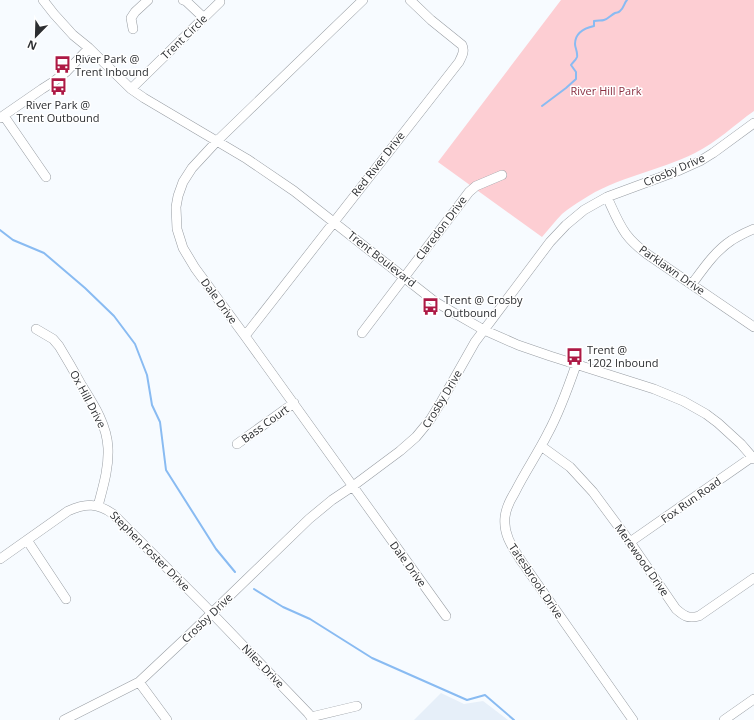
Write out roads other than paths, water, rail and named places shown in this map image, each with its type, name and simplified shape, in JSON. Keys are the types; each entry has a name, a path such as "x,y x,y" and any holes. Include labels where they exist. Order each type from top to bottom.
{"street":[{"name":"Trent Boulevard","path":"43,0 73,35 89,48 131,89 264,170 294,191 434,301 484,330 518,345 654,389 683,401 706,414 718,423 741,444 753,458"},
{"path":"133,29 130,18 148,0"},
{"path":"183,0 204,18"},
{"name":"Dale Drive","path":"363,0 217,141 192,168 183,182 178,196 176,207 177,229 183,248 195,268 294,403 446,616"},
{"name":"Red River Drive","path":"245,336 459,62 463,51 462,45 410,0"},
{"name":"Trent Circle","path":"131,89 220,2"},
{"path":"46,177 2,117 66,72 89,48"},
{"name":"Crosby Drive","path":"64,720 139,682 309,519 332,500 400,451 422,431 441,402 475,342 528,270 558,232 566,225 584,210 607,197 700,161 754,123"},
{"name":"Claredon Drive","path":"362,333 468,192 476,186 502,175"},
{"name":"Parklawn Drive","path":"607,197 627,236 636,245 754,327"},
{"path":"692,284 706,264 731,240 754,229"},
{"name":"Ox Hill Drive","path":"36,329 53,339 59,346 102,420 106,433 108,455 106,475 98,506"},
{"name":"Tatesbrook Drive","path":"576,365 557,417 506,508 504,519 505,530 510,544 633,720"},
{"name":"Bass Court","path":"237,444 294,403"},
{"name":"Merewood Drive","path":"541,446 570,467 593,492 630,542 676,609 682,614 692,618 699,616 754,578"},
{"name":"Fox Run Road","path":"630,542 753,458"},
{"name":"Stephen Foster Drive","path":"0,559 68,510 88,505 98,506 107,509 113,514 211,613"},
{"path":"27,540 66,599"},
{"name":"Niles Drive","path":"211,613 308,713 311,719"},
{"path":"139,682 167,720"},
{"path":"724,720 754,699"},
{"path":"311,719 357,706"}],"waterway":[{"path":"542,106 576,79 576,72 571,65 577,57 575,40 581,31 594,26 594,21 603,20 619,12 627,0"},
{"path":"0,230 13,240 44,253 85,288 114,316 135,344 147,375 152,405 160,422 166,470 216,549 235,572"},
{"path":"254,589 283,607 310,619 372,658 467,700 485,695 514,720"}],"place":[{"name":"River Park @ Trent Inbound","path":"62,65"},
{"name":"River Park @ Trent Outbound","path":"58,87"},
{"name":"Trent @ Crosby Outbound","path":"431,306"},
{"name":"Trent @ 1202 Inbound","path":"574,356"}],"park label":[{"name":"River Hill Park","path":"606,91"}]}
